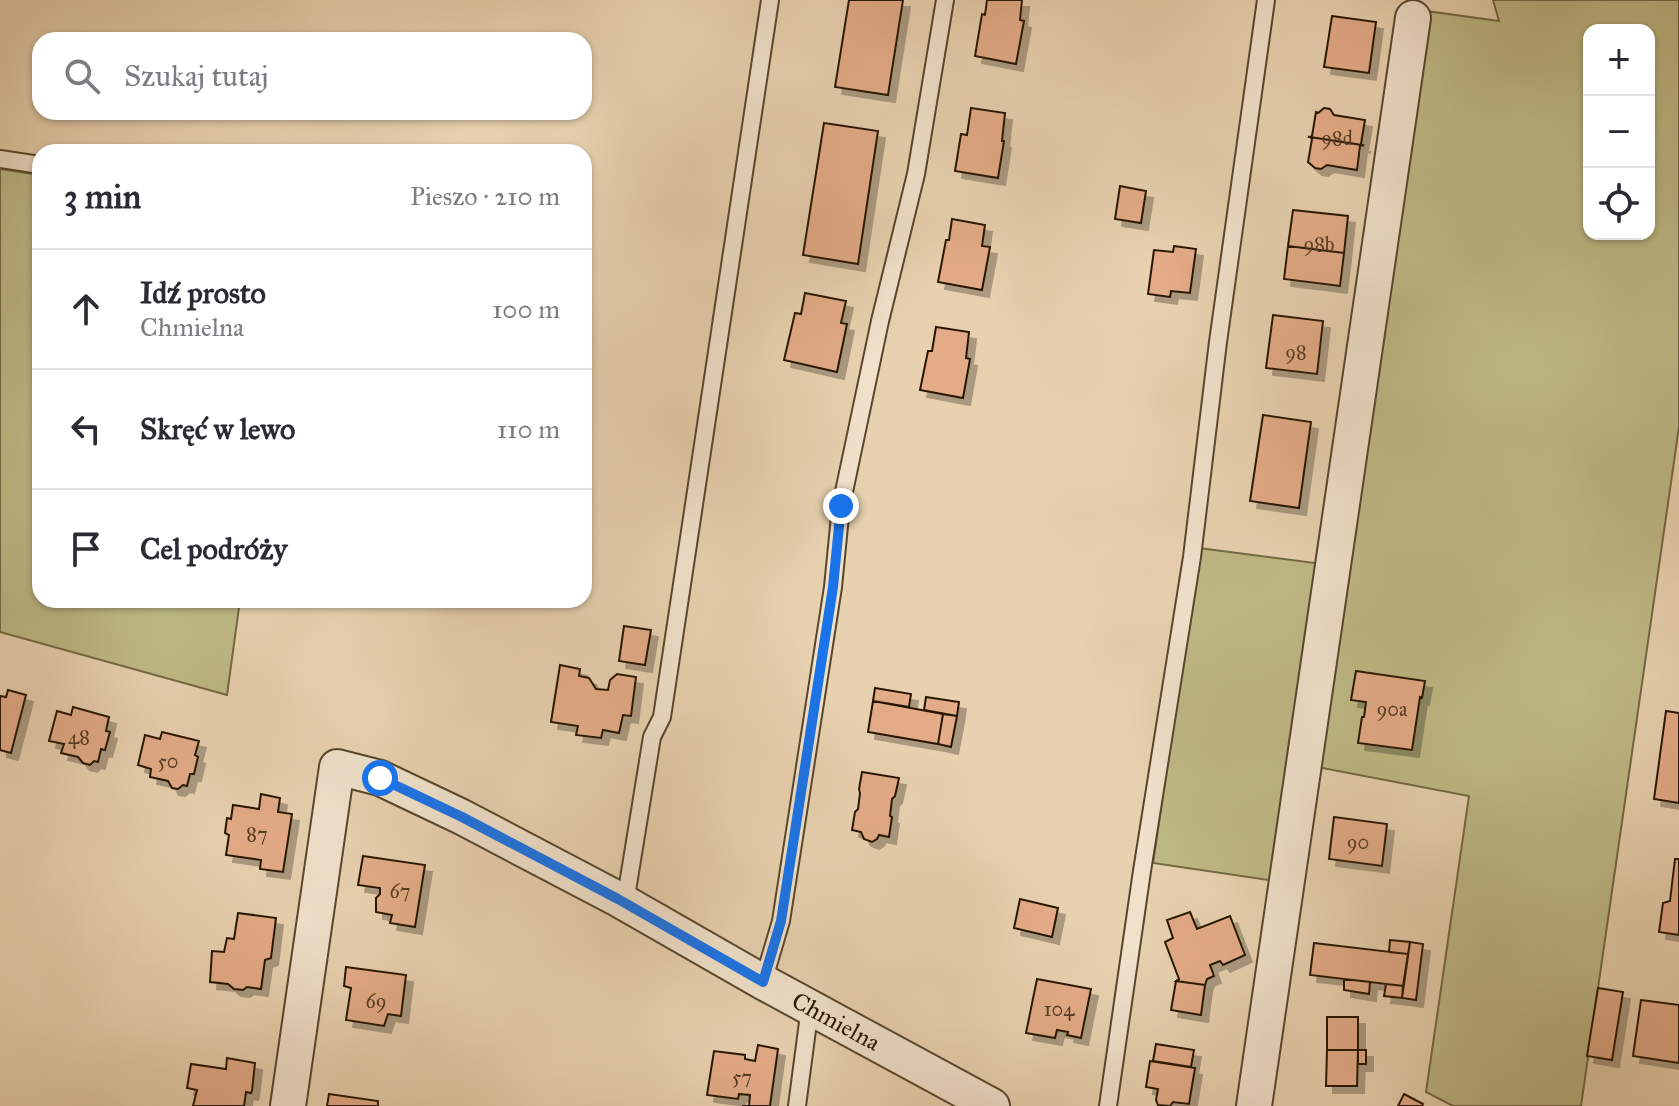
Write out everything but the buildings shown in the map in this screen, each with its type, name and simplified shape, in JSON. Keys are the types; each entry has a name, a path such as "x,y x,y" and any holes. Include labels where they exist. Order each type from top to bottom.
{"street":[{"path":"1254,1106 1413,18"},
{"name":"Chmielna","path":"288,1106 337,767 380,778 462,817 625,903 992,1106"}],"lane":[{"path":"625,903 652,737 662,717 770,0"},
{"path":"763,982 781,921 833,587 841,506 880,321 916,174 945,0"},
{"path":"1108,1106 1192,557 1218,342 1266,0"},
{"path":"0,159 32,164"},
{"path":"797,1106 810,1007"}],"shaded area":[{"path":"1493,0 1679,0 1679,427 1581,1106 1453,1106 1426,1092 1469,796 1317,767 1426,11 1499,21"},
{"path":"0,169 32,174 32,608 239,608 227,695 0,632"},
{"path":"1199,548 1323,564 1275,881 1153,863"}],"route":[{"path":"380,778 618,899 763,982 781,921 833,587 841,506"}]}
